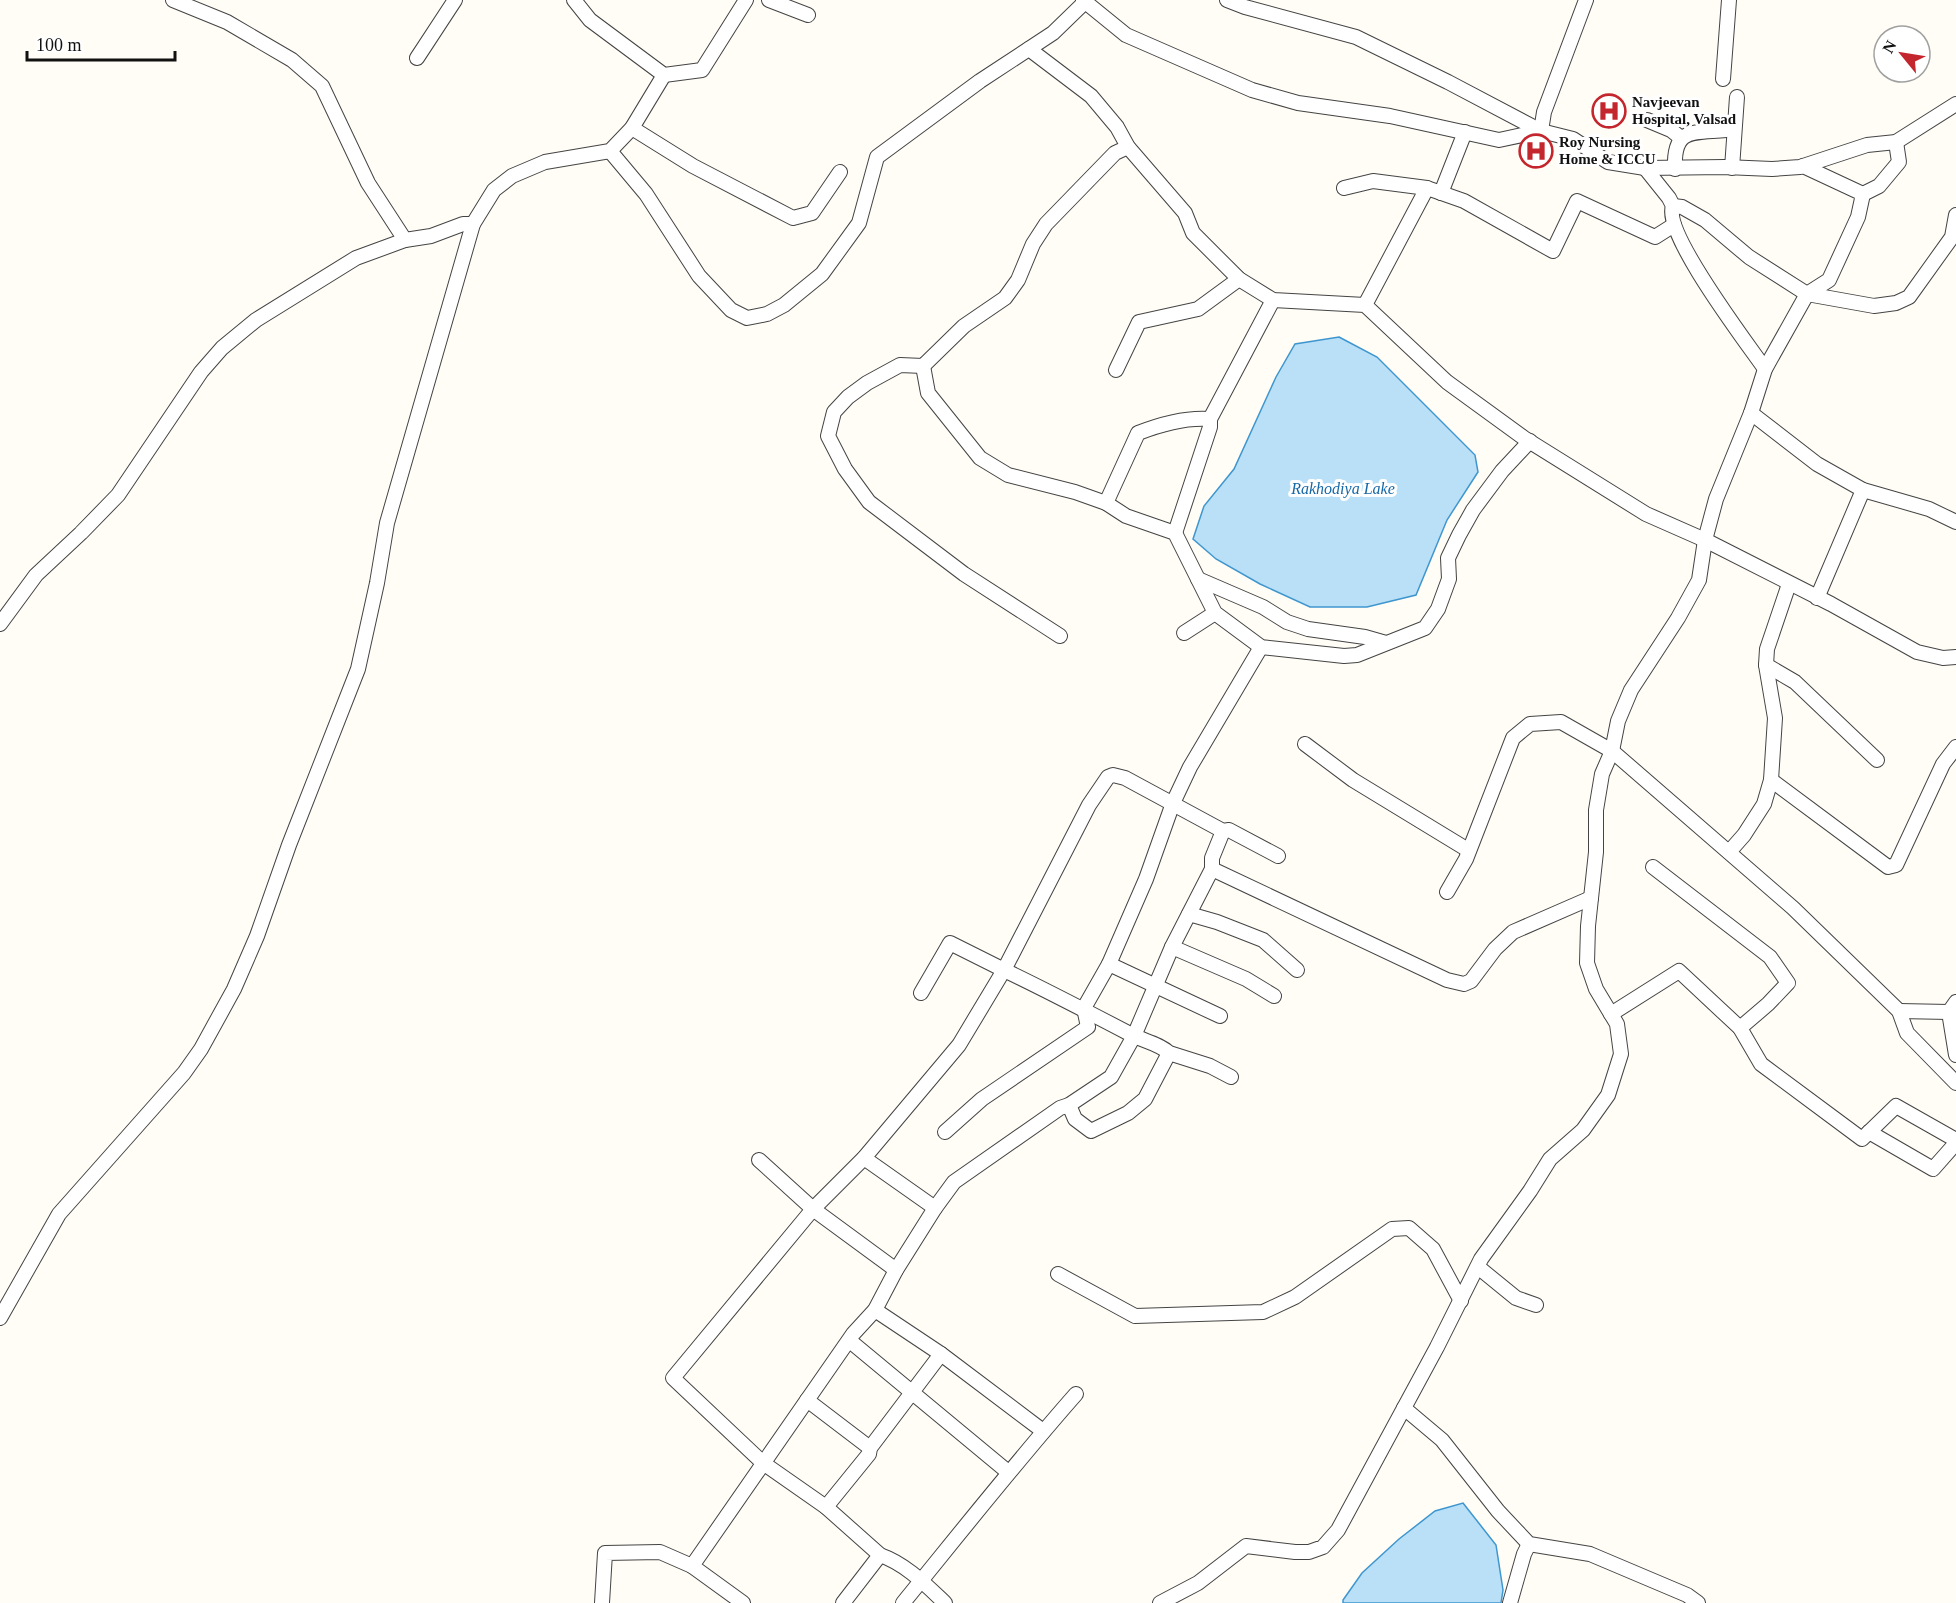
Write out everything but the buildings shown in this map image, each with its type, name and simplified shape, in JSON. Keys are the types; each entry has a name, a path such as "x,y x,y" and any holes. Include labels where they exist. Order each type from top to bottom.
{"street":[{"path":"173,0 227,22 292,60 322,86 368,183 405,240"},
{"path":"417,57 455,0"},
{"path":"574,0 590,20 664,75 702,70 746,0"},
{"path":"769,0 808,15"},
{"path":"1227,0 1356,37 1541,131 1573,139 1608,162 1645,168 1772,169 1803,166 1867,145 1896,142 1956,104"},
{"path":"1541,131 1544,112 1587,0"},
{"path":"1723,79 1729,0"},
{"path":"610,150 646,194 699,276 731,310 747,318 767,314 784,305 822,274 859,223 877,157 980,81 1053,33 1085,1 1126,35 1251,90 1298,103 1390,116 1499,140 1541,131"},
{"path":"1029,49 1091,96 1117,127 1128,147 1185,213 1193,233 1239,279 1274,300 1365,305 1447,382 1530,441 1646,514 1705,540 1917,652 1943,658 1956,657"},
{"path":"0,1318 59,1215 184,1073 201,1049 234,989 253,946 289,845 358,669 377,583 387,523 473,224 494,190 512,176 545,162 610,150 632,128 664,75"},
{"path":"1732,168 1737,97"},
{"path":"1647,120 1671,130 1681,138"},
{"path":"632,128 693,166 793,218 812,213 840,172"},
{"path":"1675,169 1674,150 1681,138 1689,133 1726,130"},
{"path":"1365,305 1434,190 1465,132"},
{"path":"1863,194 1879,186 1899,162 1896,142"},
{"path":"1060,636 964,574 870,502 845,469 828,436 834,412 848,397 867,383 900,365 923,366 964,326 1005,298 1018,280 1033,244 1046,224 1115,153 1128,147"},
{"path":"1803,166 1863,194"},
{"path":"1645,168 1673,206"},
{"path":"1344,188 1373,181 1434,190 1464,201 1553,251 1577,201 1655,237 1674,225"},
{"path":"1160,1603 1198,1582 1246,1546 1309,1552 1323,1547 1338,1530 1478,1267 1550,1159 1583,1130 1608,1095 1621,1054 1617,1024 1596,989 1587,963 1596,852 1596,810 1602,774 1612,751 1618,721 1631,690 1678,618 1699,580 1705,540 1716,499 1751,413 1765,369 1807,294 1828,280 1858,217 1863,194"},
{"path":"1673,206 1670,212 1674,225 1691,262 1765,369"},
{"path":"1673,206 1682,207 1705,220 1749,257 1807,294 1874,306 1896,303 1909,297 1954,238 1956,216"},
{"path":"0,624 36,575 118,495 201,372 222,348 256,320 356,258 405,240 431,236 463,224 473,224"},
{"path":"1116,370 1139,322 1198,309 1239,279"},
{"path":"1175,533 1210,427 1210,419 1274,300"},
{"path":"923,366 928,393 980,459 1008,475 1075,492 1106,503 1126,516 1175,533 1215,613 1261,647 1344,656 1357,655 1425,628 1438,609 1449,579 1448,558 1473,510 1502,471 1530,441"},
{"path":"1751,413 1817,464 1863,490 1929,508 1956,522"},
{"path":"1106,503 1138,434 1157,425 1196,418 1210,419"},
{"path":"1817,598 1863,490"},
{"path":"1198,579 1263,607 1287,622 1308,629 1365,636 1386,643"},
{"path":"1729,852 1744,836 1764,804 1771,780 1775,718 1766,665 1767,650 1789,584"},
{"path":"1184,633 1215,613"},
{"path":"945,1132 982,1099 1088,1027 1084,1008 1109,964 1146,879 1173,803 1190,767 1261,647"},
{"path":"1766,665 1796,682 1877,760"},
{"path":"1447,892 1466,859 1513,738 1530,724 1561,722 1612,751 1793,908 1899,1011 1907,1033 1956,1083"},
{"path":"1305,744 1353,780 1468,850"},
{"path":"1771,780 1888,867 1896,865 1943,764 1956,747"},
{"path":"945,1603 921,1580 880,1555 826,1508 763,1463 674,1378 813,1209 864,1158 959,1045 1004,970 1089,805 1108,777 1113,775 1125,778 1223,831 1229,830 1278,856"},
{"path":"692,1566 854,1334 875,1310 896,1270 954,1182 1060,1108 1069,1105 1111,1077 1134,1036 1172,948 1212,869 1212,858 1223,831"},
{"path":"1653,867 1770,957 1788,983 1740,1028"},
{"path":"1212,869 1447,980 1464,984 1471,981 1495,948 1513,932 1591,898"},
{"path":"1189,914 1263,940 1297,970"},
{"path":"921,993 950,943 1084,1008 1134,1036 1164,1048 1169,1053 1210,1066 1231,1077"},
{"path":"1172,948 1246,979 1274,996"},
{"path":"1109,964 1220,1017"},
{"path":"1611,1014 1679,971 1740,1028 1761,1064 1862,1139 1869,1132 1896,1106 1956,1142 1933,1169 1869,1132"},
{"path":"1899,1011 1952,1007 1956,1055"},
{"path":"1069,1105 1075,1119 1091,1131 1128,1113 1144,1100 1169,1053"},
{"path":"864,1158 935,1208"},
{"path":"759,1160 813,1209 896,1270"},
{"path":"1058,1274 1135,1316 1263,1312 1295,1297 1392,1229 1409,1228 1433,1249 1461,1301"},
{"path":"1478,1267 1516,1298 1536,1305"},
{"path":"875,1310 941,1354 1043,1431"},
{"path":"850,1341 1008,1472"},
{"path":"826,1508 869,1454 870,1448 941,1354"},
{"path":"903,1603 1008,1472 1076,1394"},
{"path":"807,1400 870,1448"},
{"path":"1404,1408 1442,1440 1498,1510 1529,1544 1590,1554 1687,1595 1698,1603"},
{"path":"1510,1603 1529,1544"},
{"path":"602,1603 605,1553 660,1552 692,1566 742,1603"},
{"path":"843,1603 880,1555"}],"water":[{"name":"Rakhodiya Lake","path":"1339,337 1377,357 1475,455 1478,472 1447,520 1416,595 1367,607 1310,607 1260,584 1216,559 1193,539 1204,506 1234,469 1276,377 1295,344"},
{"path":"1463,1503 1496,1545 1503,1590 1501,1603 1343,1603 1362,1573 1399,1539 1435,1511"}],"place":[{"name":"Navjeevan Hospital, Valsad","path":"1609,111"},
{"name":"Roy Nursing Home & ICCU","path":"1536,151"}]}
